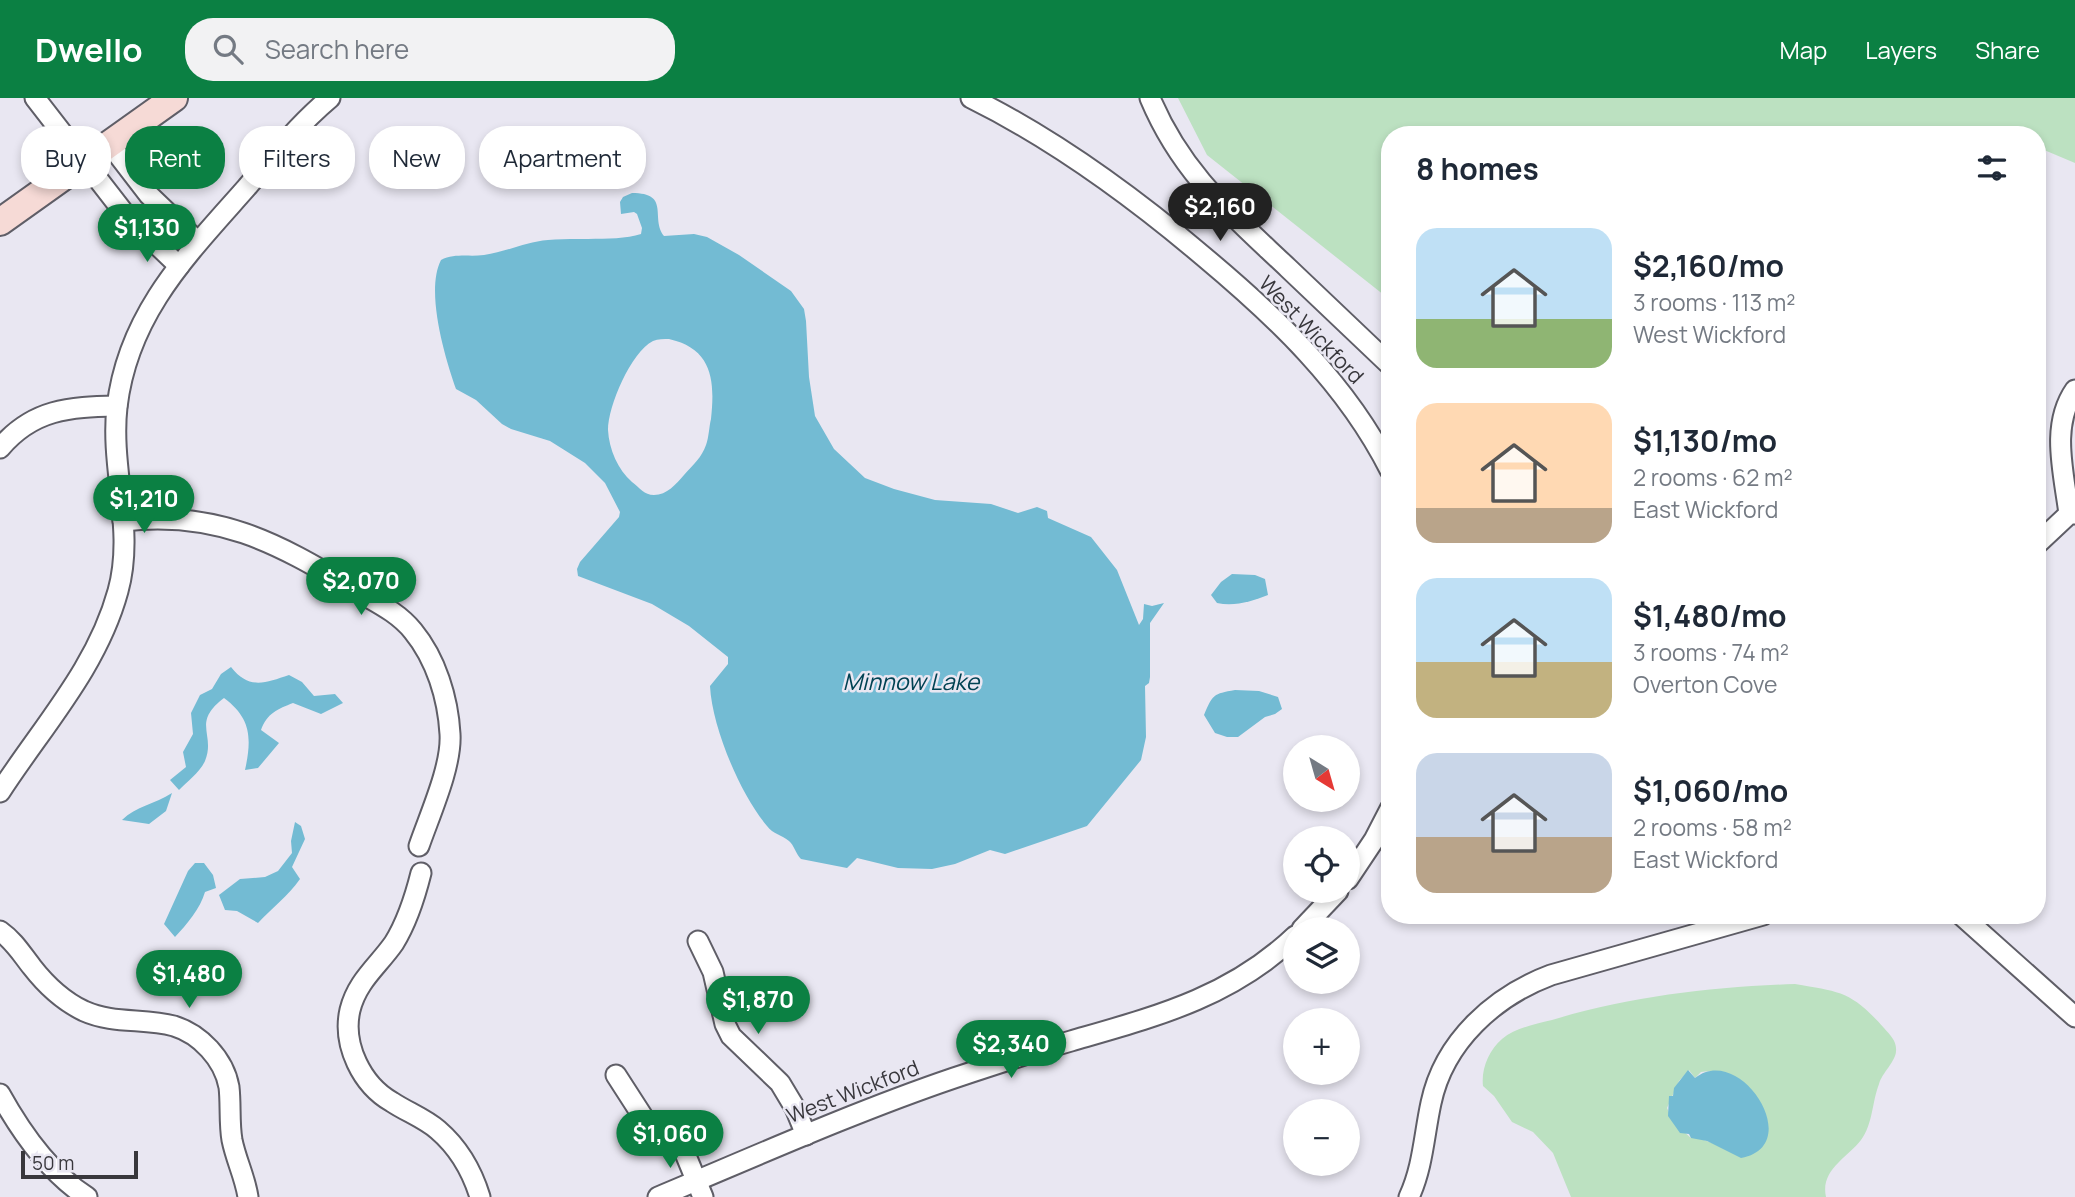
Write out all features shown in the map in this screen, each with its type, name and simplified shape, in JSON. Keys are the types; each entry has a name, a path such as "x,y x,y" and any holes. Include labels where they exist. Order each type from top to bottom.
{"street":[{"path":"35,98 57,126"},
{"path":"111,141 174,98"},
{"path":"1,786 59,709 82,673 107,622 122,573 125,551 117,476 117,406 138,330 156,297 178,266 284,145 330,98"},
{"name":"West Wickford","path":"971,98 1031,131 1120,190 1227,276 1323,370 1362,419 1381,454"},
{"path":"1150,98 1169,139 1213,197 1381,356"},
{"path":"111,147 133,177 198,242"},
{"path":"0,222 45,189"},
{"path":"104,189 125,214 178,266"},
{"path":"155,244 175,221"},
{"path":"2046,536 2072,514 2060,433 2066,406 2075,390"},
{"path":"0,449 20,428 50,413 88,406 117,406"},
{"path":"123,521 150,518 195,521 232,528 259,537 302,558 386,608 411,628 436,672 443,691 450,733 449,759 419,846"},
{"path":"1360,861 1381,826"},
{"path":"421,873 398,936 368,972 354,997 349,1012 351,1041 360,1069 379,1093 436,1128 459,1153 480,1197"},
{"path":"1313,917 1327,903"},
{"path":"1409,1197 1424,1148 1431,1103 1444,1064 1464,1036 1490,1010 1529,983 1731,924"},
{"path":"1971,924 2075,1017"},
{"path":"0,931 19,948 44,982 71,1004 104,1018 175,1027 190,1032 204,1044 224,1071 233,1141 248,1197"},
{"path":"698,942 713,972 725,1024 731,1036 780,1083 795,1108 806,1135"},
{"name":"West Wickford","path":"658,1197 700,1189 806,1135 954,1078 1181,1008 1230,983 1283,946"},
{"path":"616,1075 645,1120 682,1146 700,1189"},
{"path":"0,1094 38,1151 83,1196"}],"green space":[{"path":"1178,98 2075,98 2075,163 2046,151 2046,126 1381,126 1381,293 1207,155"},
{"path":"1795,984 1844,995 1873,1016 1891,1036 1896,1047 1895,1055 1877,1091 1865,1134 1831,1172 1825,1188 1826,1197 1571,1197 1553,1153 1533,1132 1512,1122 1494,1096 1483,1086 1485,1067 1493,1049 1507,1035 1519,1029 1642,999","holes":["1689,1070 1695,1078 1701,1072 1713,1071 1736,1078 1745,1084 1760,1102 1768,1125 1715,1144 1691,1138 1674,1123 1667,1108 1679,1081"]}],"water":[{"name":"Minnow Lake","path":"632,193 651,197 656,202 660,229 664,236 694,234 707,237 739,255 791,291 804,309 815,416 834,449 865,478 935,500 991,504 1018,513 1037,507 1047,511 1048,518 1091,537 1117,570 1139,625 1143,619 1144,604 1152,606 1164,603 1150,623 1150,677 1145,686 1146,737 1141,760 1087,826 1005,854 990,850 955,864 932,869 898,868 857,858 847,868 801,859 791,843 769,829 757,812 738,778 722,740 710,686 728,664 728,657 689,626 652,604 578,576 580,562 619,517 620,512 605,483 585,463 550,441 502,424 476,400 456,389 438,325 435,289 441,260 452,257 484,255 548,240 620,238 641,234 642,228 637,214 621,214 620,202 623,197","holes":["661,339 684,344 695,350 708,368 712,392 708,439 700,457 674,485 659,495 651,495 632,482 615,459 610,444 609,420 622,381 645,347"]},
{"path":"1232,574 1255,575 1265,579 1268,595 1237,604 1217,603 1211,595 1221,582"},
{"path":"231,667 244,679 258,683 289,675 302,682 314,696 335,694 343,703 321,714 293,703 274,712 266,719 261,730 279,743 258,768 245,770 249,738 247,730 240,713 224,698 214,707 206,722 208,752 205,761 179,790 170,780 186,767 183,752 193,734 191,713 200,695 212,689 221,674"},
{"path":"1235,690 1259,691 1278,697 1282,709 1265,717 1238,737 1215,733 1204,715 1207,708 1215,696"},
{"path":"172,793 166,811 149,824 122,820 133,811"},
{"path":"295,822 301,826 305,839 292,867 300,879 258,923 237,911 225,910 219,895 240,879 265,877 278,871 292,853 291,841"},
{"path":"195,863 204,863 213,875 216,888 205,892 188,922 175,937 164,924 188,871"},
{"path":"1688,1070 1695,1078 1713,1071 1730,1074 1747,1084 1760,1100 1767,1118 1768,1135 1760,1150 1741,1158 1707,1141 1680,1133 1668,1116 1669,1096 1673,1096 1674,1088"}]}
